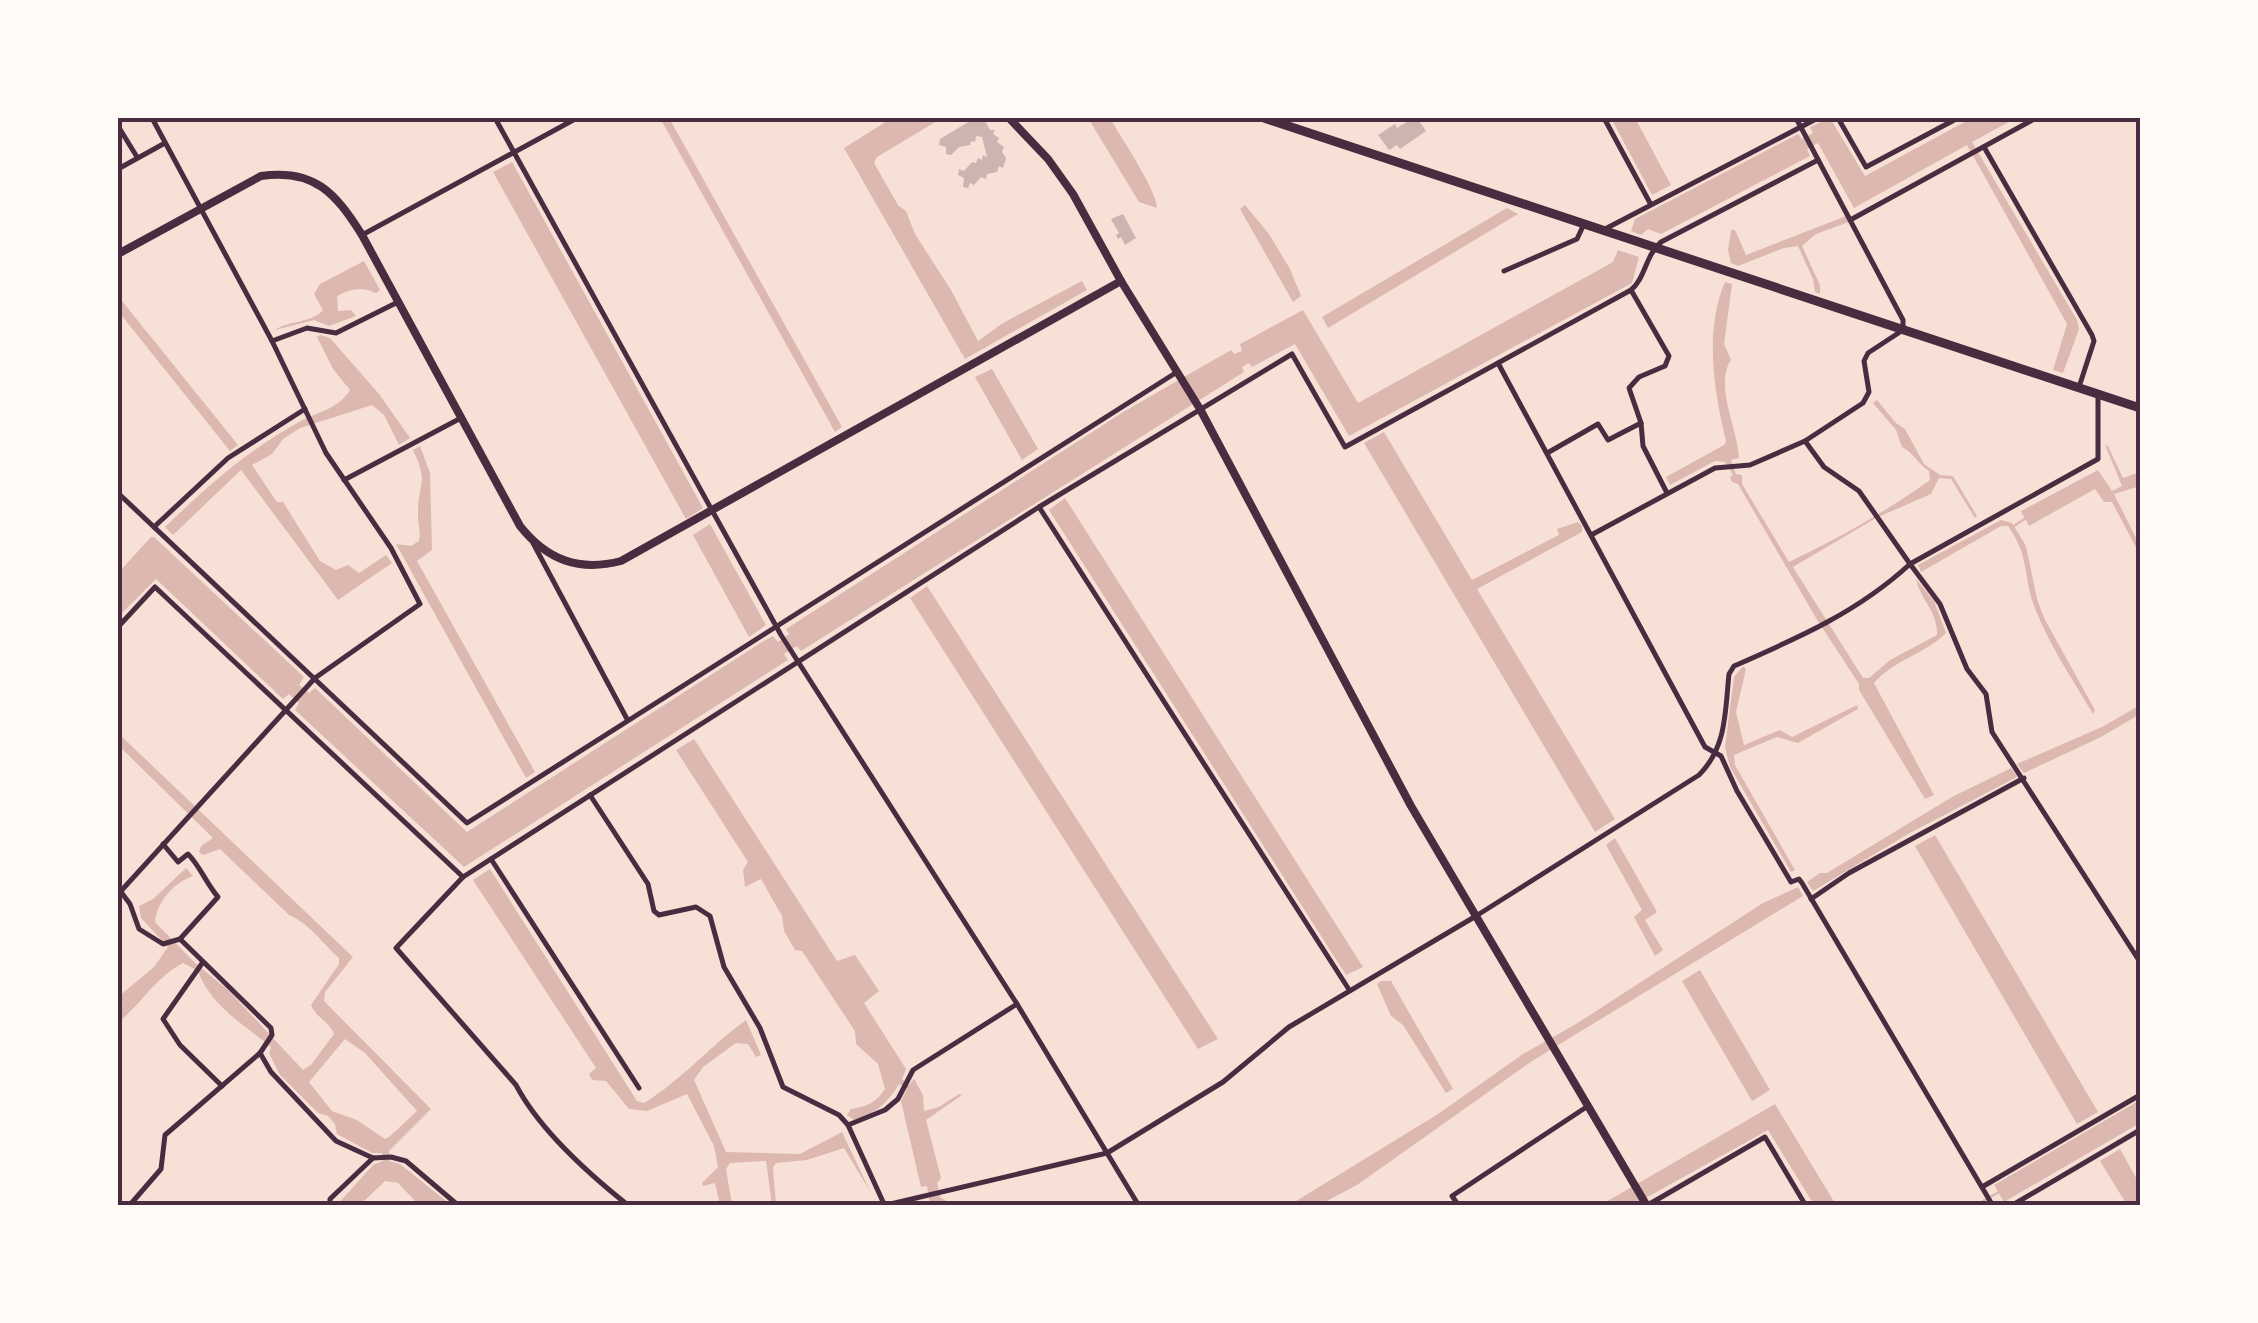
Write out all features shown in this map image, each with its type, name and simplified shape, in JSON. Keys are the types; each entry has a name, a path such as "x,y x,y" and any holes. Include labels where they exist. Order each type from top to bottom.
{"main road":[{"path":"1264,118 2140,408"}],"street":[{"path":"152,118 272,341 313,427 391,548 420,604 313,680 119,890 139,929 164,944 178,939 218,897 188,854 178,862 164,844"},
{"path":"495,118 782,636 1018,1004 1138,1206"},
{"path":"362,235 577,118"},
{"path":"1008,118 1048,159 1073,194 1200,409 1411,806 1647,1205 1765,1137 1806,1206"},
{"path":"1604,118 1650,204"},
{"path":"1593,534 1715,468 1750,465 1806,441 1863,403 1870,392 1864,361 1868,353 1903,330 1903,320 1796,118"},
{"path":"1603,231 1818,118"},
{"path":"1838,118 1866,168 1958,118"},
{"path":"1852,219 2036,118"},
{"path":"118,126 137,158"},
{"path":"118,169 165,143"},
{"path":"1982,148 2092,335 2094,341 2079,387"},
{"path":"629,1206 606,1188 528,1108 516,1085 396,948 462,877 1040,507 1292,354 1344,447 1631,290 1639,283 1654,248 1818,160"},
{"path":"118,254 262,176 288,174 317,182 340,200 627,719"},
{"path":"1504,271 1577,239 1584,224"},
{"path":"533,543 576,566 621,561 1121,281"},
{"path":"1631,290 1669,356 1665,366 1630,383 1630,395 1642,423 1643,446 1666,492"},
{"path":"272,341 307,328 336,333 398,302"},
{"path":"1498,363 1706,747 1716,752 1791,882 1799,878 1992,1206"},
{"path":"118,493 467,823 1177,372"},
{"path":"590,795 648,884 654,911 659,915 696,907 710,916 724,967 760,1028 783,1087 839,1115 848,1125 883,1205 1106,1153 1223,1082 1289,1026 1476,916 1699,775 1716,752 1724,727 1729,674 1734,666 1821,628 1876,595 1912,567 2098,459 2098,394"},
{"path":"154,527 228,458 306,412"},
{"path":"344,480 461,418"},
{"path":"1548,453 1598,424 1608,440 1642,423"},
{"path":"1806,441 1824,466 1859,491 1940,604 1968,669 1986,694 1992,732 2140,962"},
{"path":"1040,507 1349,989"},
{"path":"118,626 155,587 462,877"},
{"path":"1810,897 2024,778"},
{"path":"491,859 638,1088"},
{"path":"128,1206 161,1169 165,1135 260,1053 272,1035 272,1028 178,939"},
{"path":"202,962 163,1019 180,1045 222,1086"},
{"path":"848,1125 885,1110 898,1098 913,1070 1018,1004"},
{"path":"260,1053 271,1072 336,1141 377,1158 406,1162 459,1206"},
{"path":"1983,1188 2140,1094"},
{"path":"1458,1206 1452,1196 1588,1106"},
{"path":"2011,1206 2140,1130"},
{"path":"330,1206 330,1199 377,1158"}],"shaded area":[{"path":"660,118 669,118 842,427 835,432"},
{"path":"892,118 942,118 877,157 874,163 898,205 906,211 915,234 978,341 1003,323 1082,281 1087,290 965,359 844,148"},
{"path":"1088,118 1110,118 1145,177 1157,208 1139,202"},
{"path":"1611,118 1635,118 1671,185 1652,195"},
{"path":"1830,118 1865,176 1972,118 2016,118 1972,142 2077,320 2079,329 2063,373 2053,370 2067,324 1967,145 1854,208 1818,143 1807,149 1810,156 1661,234 1648,229 1641,235 1631,231 1635,219 1798,134 1802,139 1813,133 1810,127"},
{"path":"512,162 703,508 686,519 493,172"},
{"path":"1245,205 1290,269 1301,296 1293,302 1240,209"},
{"path":"1507,208 1518,214 1328,328 1322,317"},
{"path":"1846,216 1849,222 1816,234 1802,246 1820,285 1820,294 1815,292 1798,246 1738,266 1731,263 1731,230 1735,230 1746,255"},
{"path":"1618,250 1639,257 1632,283 1349,436 1295,344 1252,367 1249,363 1242,367 1244,372 801,651 797,646 784,654 788,660 464,867 295,710 299,703 289,694 283,699 156,579 118,617 118,573 154,537 304,677 299,685 309,693 315,688 467,832 762,642 773,636 778,642 789,634 786,629 1125,411 1231,350 1234,354 1242,351 1240,344 1303,310 1358,403 1613,262"},
{"path":"364,261 380,290 376,293 356,289 337,296 338,311 351,310 356,316 329,326 314,320 275,330 318,314 323,310 314,294 320,284"},
{"path":"1725,282 1732,284 1724,344 1731,360 1726,370 1726,395 1739,458 1731,460 1789,562 1862,524 1930,480 1929,471 1902,447 1896,430 1873,403 1877,400 1905,429 1924,464 1940,475 1953,476 1977,516 1951,479 1939,478 1931,494 1876,518 1793,567 1863,678 1869,678 1890,660 1937,635 1935,619 1916,579 1934,601 1946,633 1874,683 1934,795 1925,799 1738,484 1732,482 1733,475 1725,462 1715,461 1670,485 1666,477 1726,441 1713,361 1715,320"},
{"path":"118,296 238,445 230,451 118,311"},
{"path":"317,337 330,338 379,394 410,438 399,445 384,415 372,405 300,428 283,439 272,454 252,465 277,502 283,502 320,561 336,570 348,565 359,573 386,555 392,563 338,600 241,470 173,535 165,527 244,458 345,397 350,390 333,369"},
{"path":"992,369 1038,449 1022,460 975,377"},
{"path":"1384,432 1472,580 1559,535 1557,529 1578,522 1582,526 1582,532 1477,589 1615,819 1595,832 1364,443"},
{"path":"2105,445 2123,478 2140,472 2140,486 2114,494 2140,546 2140,555 2112,502 2104,502 2095,489 2029,526 2021,511 2098,470 2112,491 2122,486"},
{"path":"420,446 430,473 432,550 417,561 535,772 526,778 396,544 411,546 419,541 422,478 413,450"},
{"path":"1065,498 1363,967 1346,975 1049,510"},
{"path":"2001,520 2012,523 2026,546 2044,618 2095,710 2093,714 2041,622 2020,548 2008,526 2001,526 1921,572 1918,565"},
{"path":"710,524 766,625 749,637 693,535"},
{"path":"927,586 1218,1039 1198,1049 910,598"},
{"path":"1743,666 1746,669 1736,712 1744,745 1780,730 1792,737 1857,705 1858,709 1798,743 1777,737 1734,755 1735,765 1795,870 1791,872 1730,767 1725,747 1734,677"},
{"path":"2140,705 2140,714 2101,737 2024,773 2017,764 2104,726"},
{"path":"118,733 353,957 325,992 324,1001 431,1109 389,1151 389,1161 400,1164 451,1205 419,1205 398,1183 385,1181 360,1205 337,1205 373,1165 383,1161 382,1153 372,1153 337,1134 328,1116 318,1113 280,1075 269,1053 271,1047 219,1004 198,971 183,963 173,969 118,1023 118,997 154,967 168,947 141,918 139,906 153,899 186,868 193,876 168,894 155,922 228,990 303,1070 334,1034 311,1005 339,964 339,958 220,849 203,855 199,852 213,838 118,745","holes":["345,1039 365,1053 417,1111 385,1139 357,1120 332,1111 309,1082"]},
{"path":"694,739 837,961 855,955 879,991 864,1003 906,1069 902,1079 909,1085 914,1079 923,1095 924,1111 962,1095 926,1120 941,1178 937,1183 940,1197 952,1205 930,1205 927,1186 921,1187 901,1101 907,1089 899,1084 880,1107 862,1117 854,1120 847,1115 851,1109 875,1101 885,1089 878,1064 856,1044 855,1031 802,951 795,950 761,879 745,887 743,870 748,862 676,750"},
{"path":"2011,768 2017,777 1908,834 1813,891 1807,882 1952,797"},
{"path":"1935,835 2098,1112 2077,1124 1915,846"},
{"path":"1615,838 1657,912 1645,920 1663,950 1655,956 1634,917 1642,910 1606,845"},
{"path":"490,869 637,1101 644,1103 658,1094 746,1020 761,1055 756,1057 748,1044 736,1043 703,1067 694,1080 726,1152 800,1154 842,1132 871,1193 844,1148 807,1160 776,1163 776,1205 772,1205 766,1161 730,1163 726,1169 732,1205 720,1205 715,1183 702,1183 718,1167 714,1146 687,1094 647,1111 629,1109 606,1081 592,1080 589,1074 596,1068 473,880"},
{"path":"1798,887 1803,896 1532,1061 1357,1185 1319,1205 1288,1206 1438,1114 1523,1054 1763,903"},
{"path":"1700,970 1770,1090 1752,1101 1682,981"},
{"path":"1391,981 1453,1089 1446,1093 1403,1025 1391,1016 1377,984"},
{"path":"2140,1100 2140,1123 2004,1202 1994,1185"},
{"path":"1775,1104 1836,1205 1814,1205 1768,1130 1633,1205 1599,1206"},
{"path":"2120,1149 2140,1185 2140,1205 2127,1205 2100,1161"}],"building":[{"path":"975,118 995,130 993,134 1004,147 1006,158 1003,168 999,166 997,172 987,174 986,179 981,177 974,185 970,183 968,188 963,187 959,169 964,171 978,158 987,157 982,137 976,136 975,142 959,147 951,155 939,145 940,139"},
{"path":"1413,118 1426,131 1400,149 1397,145 1389,150 1378,135"},
{"path":"1123,214 1136,238 1125,245 1121,237 1118,239 1111,219"}],"waterway":[{"path":"2014,526 2026,518"},
{"path":"1981,1202 2001,1191"}]}
